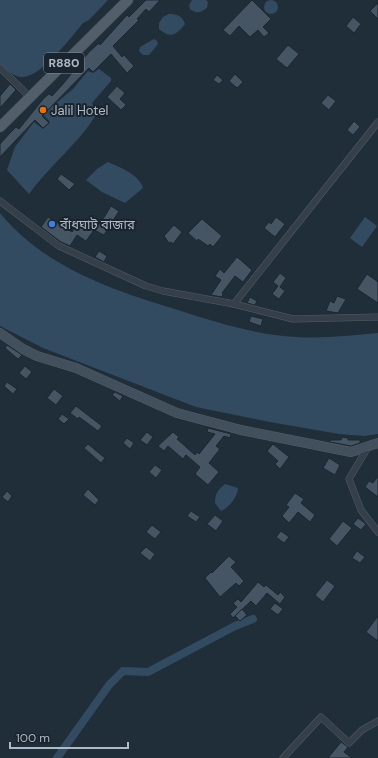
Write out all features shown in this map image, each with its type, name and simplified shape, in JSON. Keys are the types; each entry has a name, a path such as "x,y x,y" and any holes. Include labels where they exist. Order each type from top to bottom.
{"main road":[{"name":"R880","path":"0,127 128,0"}],"street":[{"path":"0,68 30,97"},
{"path":"234,304 378,122"},
{"path":"0,201 59,246 146,286 163,291 234,304 293,319 378,317"},
{"path":"0,333 23,349 37,356 90,374 177,414 241,430 351,452 378,443"},
{"path":"368,447 349,479 361,510 378,532"},
{"path":"282,758 321,717 349,743 362,730 378,721"}],"water":[{"path":"0,0 108,0 89,20 83,23 55,56 46,64 29,76 21,77 12,74 0,64"},
{"path":"192,0 206,0 208,2 207,8 198,12 192,11 189,5"},
{"path":"271,0 276,2 278,7 276,12 271,14 266,12 264,7 266,2"},
{"path":"169,14 179,16 185,24 179,31 170,35 159,29 159,23 163,17"},
{"path":"154,39 158,44 149,55 143,55 139,51 140,47"},
{"path":"99,69 111,78 111,81 92,103 96,115 81,136 45,174 29,194 7,170 15,147 34,122 43,129 50,122 43,114 73,89 88,71 93,73"},
{"path":"108,162 133,175 141,183 143,188 125,203 102,192 86,180 97,169"},
{"path":"0,213 18,232 38,249 83,275 131,295 209,320 238,328 281,336 317,338 378,333 378,434 365,436 339,434 196,407 43,348 0,326"},
{"path":"365,217 377,226 362,247 350,238"},
{"path":"225,484 238,488 238,491 230,505 221,511 215,503 215,500 217,492"}],"building":[{"path":"146,0 160,0 149,12 146,9 137,19 139,20 113,46 122,57 124,55 134,66 127,73 111,54 93,72 89,68 42,116 49,123 43,128 35,120 0,157 0,144 10,133 16,127 19,129 44,98 49,94 52,96 89,52 99,43 100,45 127,15 129,17"},
{"path":"252,0 271,19 263,27 269,33 264,37 258,30 250,37 239,26 230,36 223,30"},
{"path":"378,3 378,19 370,11"},
{"path":"353,17 361,24 354,33 346,26"},
{"path":"288,45 299,54 287,68 276,59"},
{"path":"235,74 243,82 237,88 229,81"},
{"path":"217,75 223,80 219,84 213,80"},
{"path":"10,84 16,90 0,108 0,96"},
{"path":"117,86 125,93 120,99 126,105 121,110 107,97"},
{"path":"328,95 336,101 329,110 321,103"},
{"path":"354,121 360,127 353,135 347,130"},
{"path":"61,174 75,184 69,190 57,179"},
{"path":"111,206 119,211 104,235 94,230 86,241 77,235 70,246 61,242 41,227 48,217 72,232 75,228 72,225 76,219 88,227 93,219 100,224"},
{"path":"276,217 285,224 275,237 264,228 269,222 271,224"},
{"path":"202,219 222,236 213,247 210,244 208,246 198,239 197,241 188,233"},
{"path":"174,225 182,232 173,244 171,242 169,243 164,236"},
{"path":"99,251 107,256 104,262 95,257"},
{"path":"237,257 252,270 243,282 235,276 222,293 222,297 211,295 221,280 215,276 220,269 224,273"},
{"path":"280,273 286,278 280,287 285,291 279,299 272,294 278,286 273,282"},
{"path":"367,274 378,282 378,303 357,289"},
{"path":"337,296 346,299 338,313 326,311 330,301 334,303"},
{"path":"250,297 257,301 255,305 247,303"},
{"path":"251,316 263,319 261,326 249,322"},
{"path":"7,345 22,355 18,359 5,348"},
{"path":"25,366 32,372 26,379 19,373"},
{"path":"7,382 17,389 13,394 4,386"},
{"path":"54,389 63,396 56,405 47,398"},
{"path":"115,392 123,396 120,401 112,395"},
{"path":"76,406 102,426 98,431 79,417 78,419 70,413"},
{"path":"62,414 69,419 64,424 58,419"},
{"path":"208,428 231,434 230,438 224,436 216,446 220,449 209,463 219,472 208,485 195,474 200,467 186,455 183,459 168,446 164,451 158,446 173,432 179,437 177,439 195,455 197,452 199,454 215,434 207,432"},
{"path":"147,432 153,437 147,445 140,440"},
{"path":"342,437 348,438 348,440 360,440 360,443 351,446 330,442 330,440 341,440"},
{"path":"127,438 134,443 130,449 123,443"},
{"path":"88,444 105,458 101,463 84,448"},
{"path":"273,444 289,457 280,469 275,464 278,461 267,451"},
{"path":"329,458 340,465 335,475 323,468"},
{"path":"155,465 162,470 156,478 149,472"},
{"path":"378,476 378,497 365,487 369,481 373,483"},
{"path":"88,489 99,500 95,505 83,495"},
{"path":"7,491 12,496 8,502 2,497"},
{"path":"295,493 304,499 301,503 315,515 310,522 298,512 289,523 282,516 289,507 286,505"},
{"path":"191,511 200,517 196,522 187,516"},
{"path":"215,515 223,521 216,531 207,524"},
{"path":"358,518 366,524 361,530 353,524"},
{"path":"343,521 352,528 337,546 329,539"},
{"path":"152,525 161,532 155,539 146,532"},
{"path":"281,531 289,537 284,543 276,537"},
{"path":"146,547 155,554 150,561 140,553"},
{"path":"357,551 365,557 360,563 352,558"},
{"path":"229,556 236,562 231,567 244,581 239,586 236,583 220,597 205,578"},
{"path":"327,580 335,586 323,602 315,595"},
{"path":"258,582 264,587 266,585 278,595 280,592 285,597 280,604 267,593 256,606 251,601 233,618 230,614 237,607 233,603 238,599 241,602"},
{"path":"275,603 283,609 278,615 270,609"},
{"path":"242,609 247,615 240,621 235,616"},
{"path":"378,616 378,641 366,632"},
{"path":"341,742 348,747 344,752 352,758 328,758"}],"waterway":[{"path":"57,758 109,685 123,671 148,672 235,626 253,619"}],"place":[{"name":"Jalil Hotel","path":"43,110"},
{"name":"বাঁধঘাট বাজার","path":"52,224"}]}
